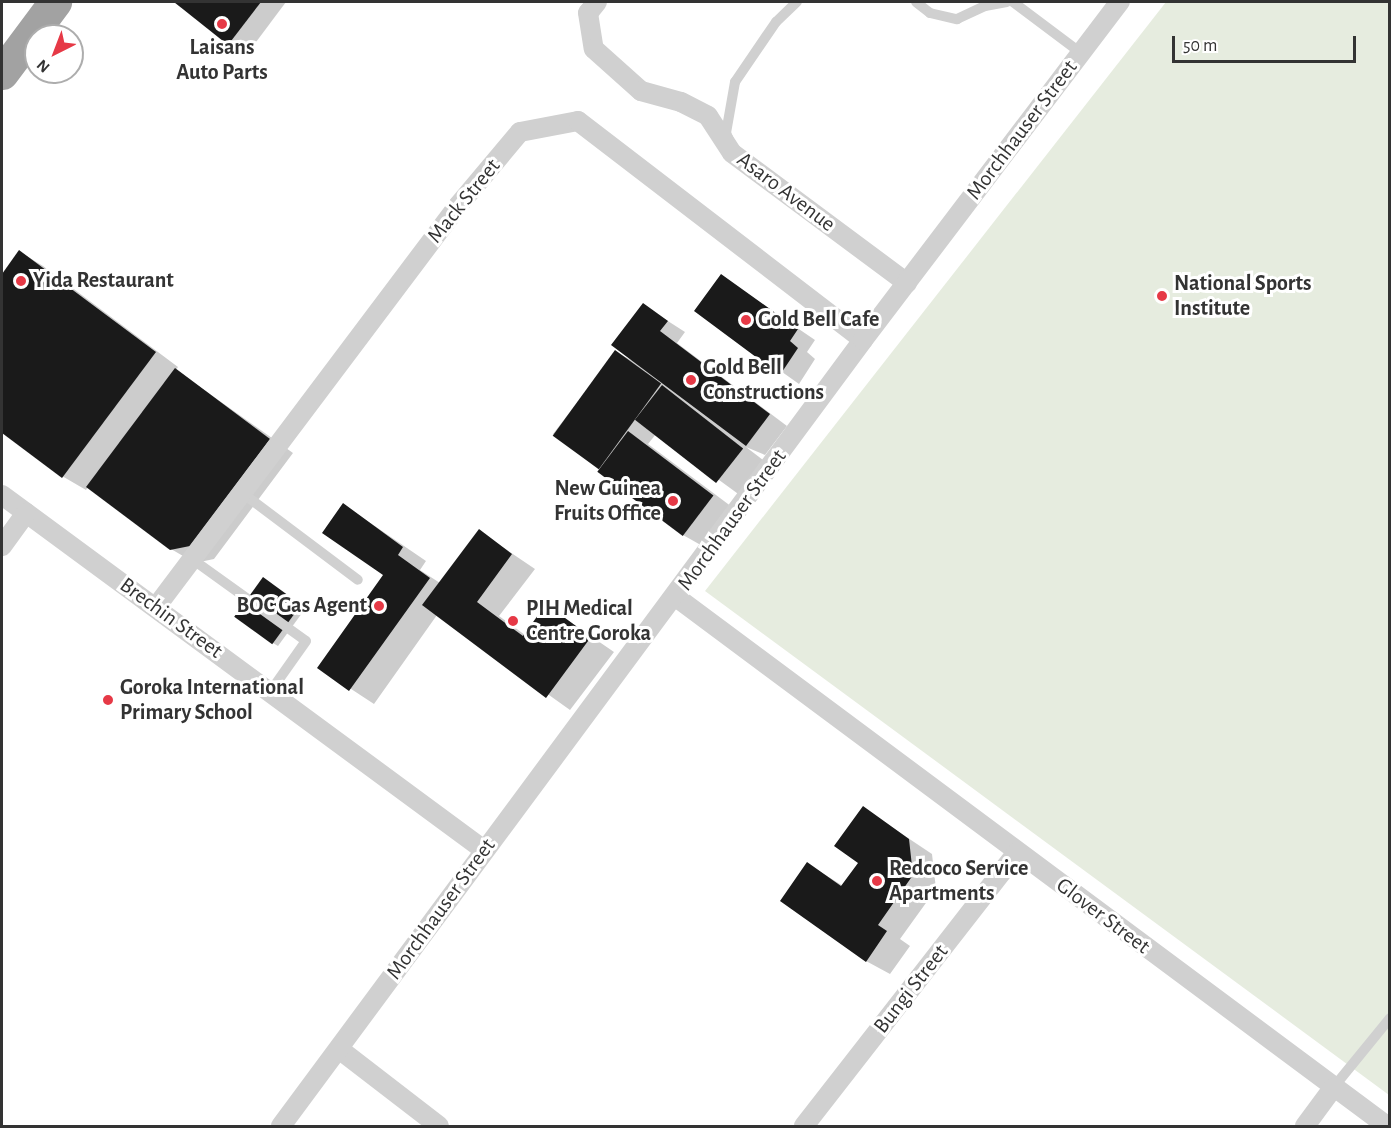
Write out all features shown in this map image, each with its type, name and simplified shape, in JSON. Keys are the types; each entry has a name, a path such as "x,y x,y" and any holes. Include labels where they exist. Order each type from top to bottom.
{"highway":[{"path":"2,73 55,2"}],"street":[{"name":"Asaro Avenue","path":"597,2 588,13 594,49 641,91 681,102 708,116 732,153 907,283"},
{"name":"Morchhauser Street","path":"281,1126 484,850 676,597 864,340 1120,2"},
{"name":"Mack Street","path":"156,607 457,207 520,132 578,121 864,340"},
{"name":"Brechin Street","path":"2,495 484,850"},
{"path":"2,546 26,513"},
{"name":"Glover Street","path":"676,597 1386,1126"},
{"name":"Bungi Street","path":"804,1126 1017,852"},
{"path":"339,1049 439,1126"},
{"path":"1305,1126 1334,1088"}],"lane":[{"path":"732,153 726,133 735,82 776,22 797,2"},
{"path":"916,2 930,13 957,19 985,6 1007,2"},
{"path":"1013,2 1081,53"},
{"path":"241,492 358,580"},
{"path":"192,559 306,641 270,692"},
{"path":"1334,1088 1389,1018"}],"shaded area":[{"name":"National Sports Institute","path":"1166,2 1389,2 1389,1095 705,591"}],"building":[{"name":"Laisans Auto Parts","path":"174,2 261,2 228,45"},
{"path":"19,250 156,352 62,478 2,433 2,274"},
{"name":"Gold Bell Cafe","path":"721,274 798,329 790,341 798,348 780,375 694,311"},
{"name":"Gold Bell Constructions","path":"643,303 668,321 660,331 770,414 746,446 611,345"},
{"path":"615,350 661,384 599,469 553,436"},
{"path":"175,368 270,439 190,546 170,550 86,487"},
{"path":"662,385 743,448 716,483 635,420"},
{"path":"628,431 713,495 683,536 597,472"},
{"path":"343,503 403,547 398,555 430,578 349,691 317,668 383,575 322,533"},
{"path":"479,529 512,554 477,602 523,636 546,604 591,637 546,698 422,605"},
{"path":"263,577 301,605 272,644 234,617"},
{"name":"Redcoco Service Apartments","path":"863,806 909,839 913,875 878,925 887,931 866,962 780,901 807,862 841,886 858,863 834,846"}],"place":[{"name":"Laisans Auto Parts","path":"222,24"},
{"name":"Yida Restaurant","path":"21,281"},
{"name":"National Sports Institute","path":"1162,296"},
{"name":"Gold Bell Cafe","path":"746,320"},
{"name":"Gold Bell Constructions","path":"691,380"},
{"name":"New Guinea Fruits Office","path":"673,501"},
{"name":"BOC Gas Agent","path":"379,606"},
{"name":"PIH Medical Centre Goroka","path":"513,621"},
{"name":"Goroka International Primary School","path":"108,700"},
{"name":"Redcoco Service Apartments","path":"877,881"}]}
